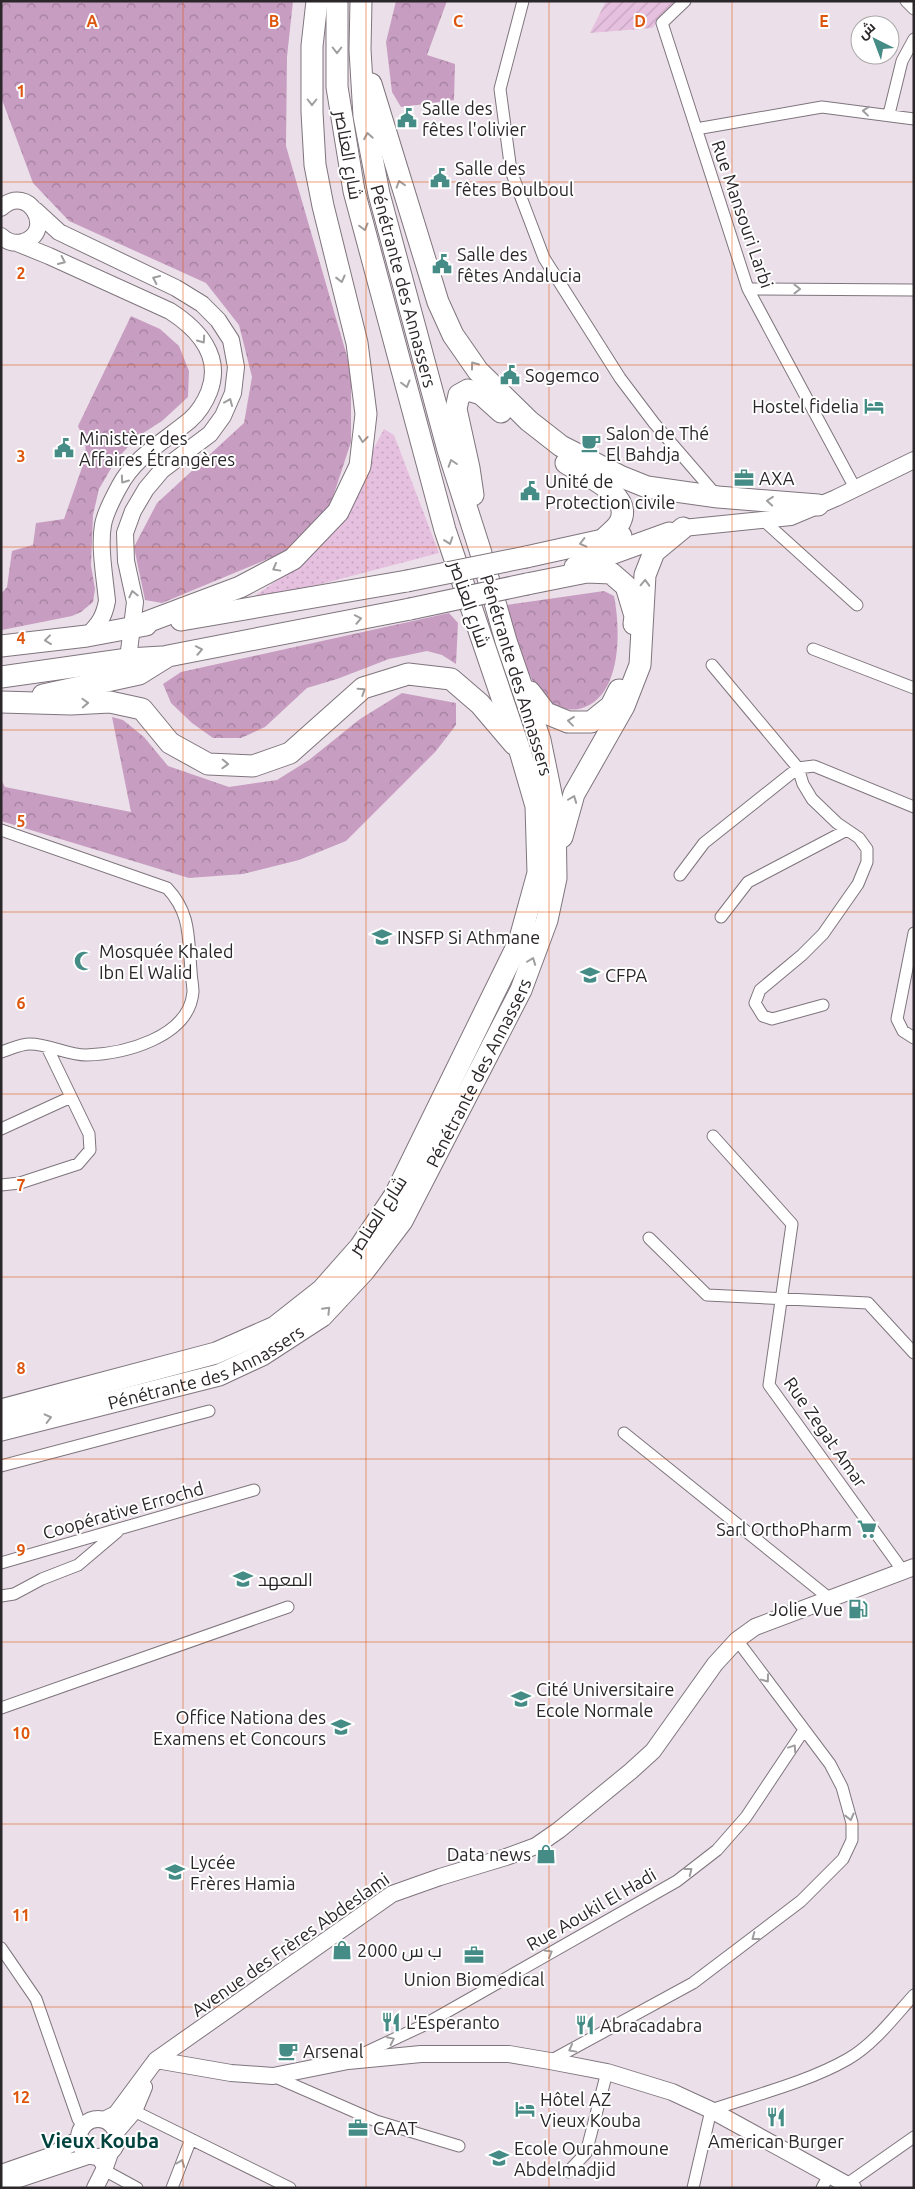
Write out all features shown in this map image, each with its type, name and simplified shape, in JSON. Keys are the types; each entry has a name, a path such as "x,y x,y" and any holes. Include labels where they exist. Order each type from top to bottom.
{"highway":[{"path":"131,628 240,587 293,558 338,512 360,466 366,414 357,343 315,165 312,112 312,55 317,1"},
{"name":"شارع العناصر","path":"1,1410 216,1353 275,1327 322,1290 360,1247 395,1195 519,942 538,872 536,806 520,751 445,530 354,191 337,87 337,1"},
{"name":"Pénétrante des Annassers","path":"1,1430 219,1375 262,1355 322,1316 364,1271 402,1221 521,990 547,920 556,878 555,813 552,795 540,740 506,641 480,550 448,450 379,194 364,116 360,50 361,1"},
{"path":"360,50 438,302 453,335 478,371 529,420 561,446 622,477 647,487 718,497 827,502"},
{"path":"480,550 469,468 456,409 460,396 468,390 481,394 541,446 612,492 620,502 623,510 620,523 606,537"},
{"path":"1,646 87,636 407,581 526,557 606,537 683,528"},
{"path":"527,584 683,528"},
{"path":"556,863 566,816 574,794 624,706 640,666 645,575 654,552 683,528"},
{"path":"1,677 128,659 168,656 587,572 611,573 626,586 635,616 624,682 611,706 590,722 568,722 546,713 518,677"},
{"path":"4,703 139,674 168,656"},
{"path":"4,703 110,702 142,709 170,743 208,764 253,766 290,753 363,688 408,674 451,679 480,704 520,751"}],"street":[{"path":"524,1 500,89 511,172 544,258 620,378 654,423 718,497"},
{"name":"Rue Mansouri Larbi","path":"685,1 662,23 748,289 854,488"},
{"path":"906,1 914,9"},
{"path":"889,114 902,61 914,39"},
{"path":"696,129 822,107 914,118"},
{"path":"2,207 17,201 24,202 59,232 176,288 202,304 218,320 231,340 236,367 233,393 223,416 210,434 162,470 146,489 133,511 125,533 126,561 135,602 128,659"},
{"path":"6,239 29,239 37,229 38,222 35,210"},
{"path":"6,239 170,311 187,322 199,334 209,349 213,366 211,386 204,404 191,419 150,449 120,485 103,525 107,601 103,619 87,636"},
{"path":"748,289 914,290"},
{"path":"683,528 791,517 827,502 914,460"},
{"path":"763,520 857,605"},
{"path":"813,649 914,688"},
{"path":"712,665 798,768 803,784 812,799 836,823 859,838 867,849 867,862 858,884 823,934 802,955 760,990 755,1003 763,1016 772,1020 823,1005"},
{"path":"680,875 704,843 798,768 814,766 914,807"},
{"path":"1,830 167,888 178,900 186,918 193,993 187,1009 176,1025 162,1035 140,1046 118,1052 86,1055 65,1053 31,1044 1,1052"},
{"path":"721,917 748,882 847,830"},
{"path":"914,933 897,1019 903,1031 914,1038"},
{"path":"1,1185 20,1183 78,1164 90,1150 91,1142 47,1047"},
{"path":"1,1129 71,1097"},
{"name":"Rue Zegat Amar","path":"713,1136 792,1224 769,1385 909,1569"},
{"path":"649,1238 707,1295 868,1304 914,1353"},
{"path":"1,1466 209,1410"},
{"path":"624,1433 829,1598"},
{"name":"Coopérative Errochd","path":"1,1563 254,1490"},
{"path":"1,1596 14,1594 42,1579 78,1565 120,1530"},
{"name":"Avenue des Frères Abdeslami","path":"156,2060 392,1894 536,1846 559,1830 631,1772 653,1751 715,1664 737,1640 754,1627 909,1569"},
{"path":"1,1708 288,1607"},
{"path":"550,2061 693,1983 801,1901 843,1859 852,1840 852,1823 842,1787 830,1764 737,1640"},
{"name":"Rue Aoukil El Hadi","path":"348,2061 422,2026 677,1881 716,1850 746,1817 804,1730"},
{"path":"1,1948 36,1999 78,2119 83,2126 80,2134 84,2151 100,2159 138,2188"},
{"path":"711,2110 790,2084 849,2058 882,2031 914,1995"},
{"path":"156,2060 231,2074 273,2076 348,2061 421,2054 509,2054 550,2061 607,2072 672,2092 711,2110 825,2181 850,2186 914,2137"},
{"path":"116,2132 134,2111 156,2060"},
{"path":"104,2120 116,2114 156,2060"},
{"path":"568,2172 586,2153 607,2072"},
{"path":"273,2076 376,2121 459,2146"},
{"path":"693,2188 711,2110"},
{"path":"134,2111 290,2188"},
{"path":"1,2173 50,2156 80,2134 94,2119 109,2122 116,2132 118,2141 100,2159 1,2185"},
{"path":"172,2188 190,2139"},
{"path":"95,2188 100,2159"}],"shaded area":[{"path":"606,1 678,1 652,28 590,33"},
{"path":"384,429 394,435 439,553 242,605 292,570 369,457"}],"green space":[{"path":"1,1 293,1 287,57 286,146 351,370 351,442 329,509 285,552 162,603 145,600 134,547 157,503 244,423 252,377 239,325 206,283 69,221 33,183 1,97"},
{"path":"396,1 447,1 427,55 455,64 454,100 401,107 392,92 386,42"},
{"path":"131,316 160,329 179,346 189,371 188,397 162,421 137,437 116,460 99,489 93,515 91,565 95,589 93,602 81,612 72,616 2,630 1,594 7,587 12,551 33,545 36,523 64,519 86,456 85,442 78,426"},
{"path":"604,591 614,596 618,627 615,662 611,678 604,692 593,703 575,710 560,707 550,702 541,693 527,670 517,644 506,605"},
{"path":"449,613 458,623 456,664 442,655 427,651 389,659 337,679 307,688 265,727 241,738 213,738 192,723 171,703 163,684 181,672"},
{"path":"402,693 456,703 456,725 436,751 346,841 299,860 243,874 189,878 1,821 1,780 5,787 131,812 112,717 123,720 144,737 168,766 229,787 277,780 309,760 360,719"}],"place":[{"name":"Salle des fêtes l'olivier","path":"407,118"},
{"name":"Salle des fêtes Boulboul","path":"440,178"},
{"name":"Salle des fêtes Andalucia","path":"442,264"},
{"name":"Sogemco","path":"510,375"},
{"name":"Hostel fidelia","path":"874,406"},
{"name":"Salon de Thé El Bahdja","path":"591,443"},
{"name":"Ministère des Affaires Étrangères","path":"64,448"},
{"name":"AXA","path":"744,478"},
{"name":"Unité de Protection civile","path":"530,491"},
{"name":"INSFP Si Athmane","path":"382,937"},
{"name":"Mosquée Khaled Ibn El Walid","path":"84,961"},
{"name":"CFPA","path":"590,975"},
{"name":"Sarl OrthoPharm","path":"867,1529"},
{"name":"المعهد","path":"243,1579"},
{"name":"Jolie Vue","path":"858,1609"},
{"name":"Cité Universitaire Ecole Normale","path":"521,1699"},
{"name":"Office Nationa des Examens et Concours","path":"341,1727"},
{"name":"Data news","path":"546,1854"},
{"name":"Lycée Frères Hamia","path":"175,1872"},
{"name":"ب س 2000","path":"342,1950"},
{"name":"Union Biomedical","path":"474,1955"},
{"name":"L'Esperanto","path":"391,2022"},
{"name":"Abracadabra","path":"585,2025"},
{"name":"Arsenal","path":"288,2051"},
{"name":"Hôtel AZ Vieux Kouba","path":"525,2109"},
{"name":"American Burger","path":"776,2117"},
{"name":"CAAT","path":"358,2128"},
{"name":"Ecole Ourahmoune Abdelmadjid","path":"499,2158"}],"district":[{"name":"Vieux Kouba","path":"100,2140"}]}
